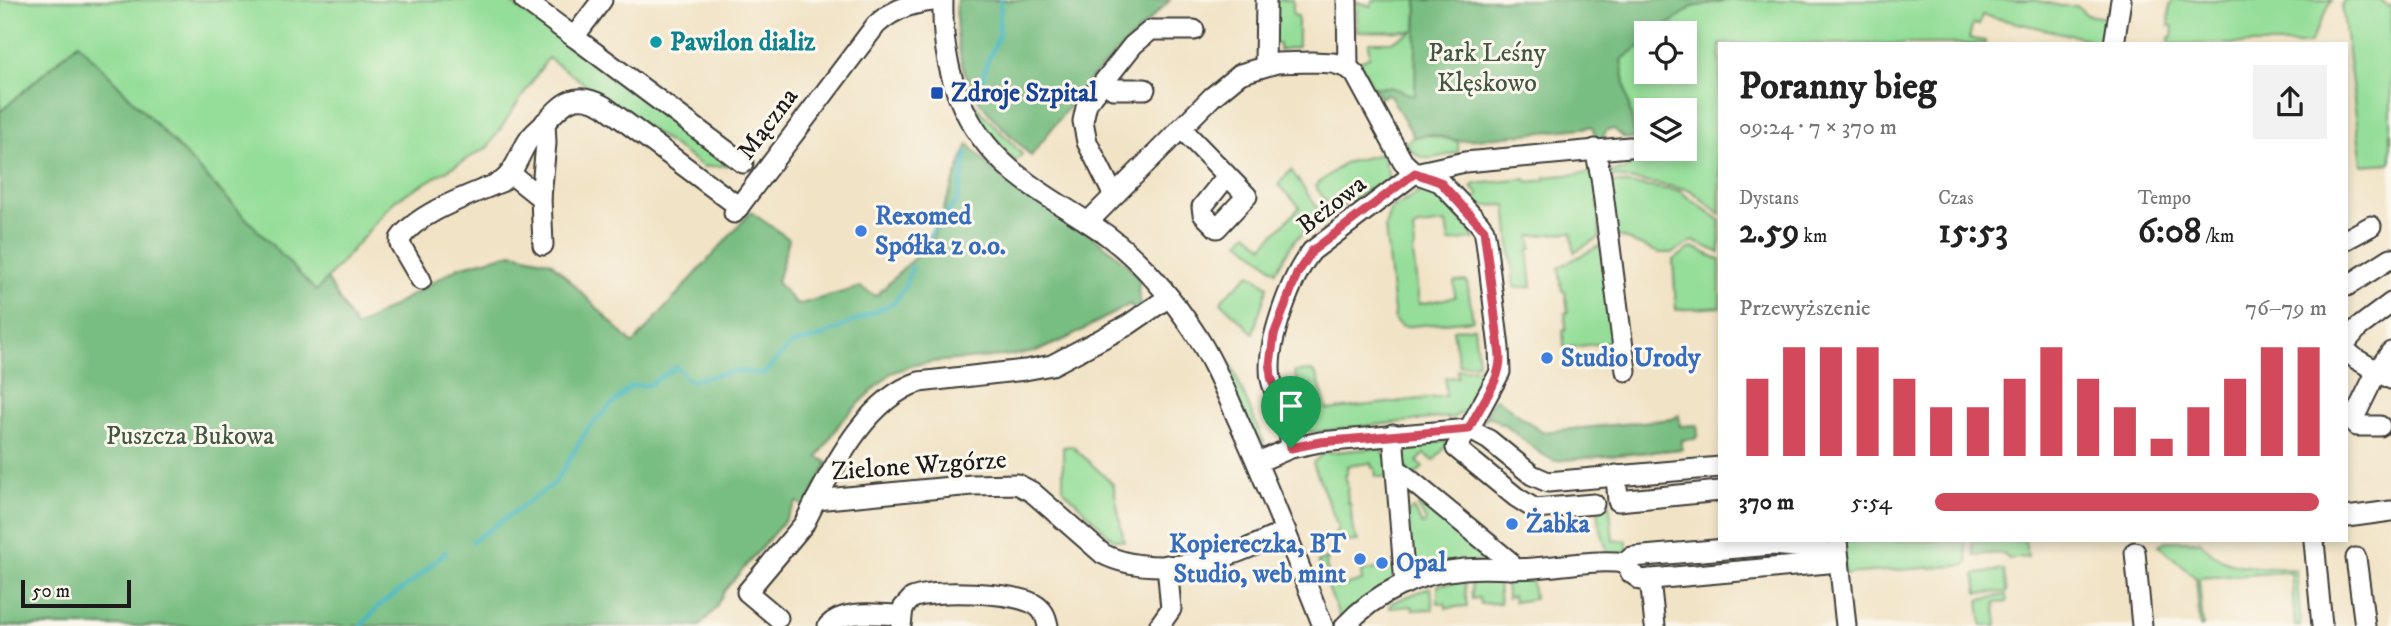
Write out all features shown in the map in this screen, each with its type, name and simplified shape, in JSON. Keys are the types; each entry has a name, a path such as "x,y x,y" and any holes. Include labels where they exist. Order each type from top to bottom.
{"street":[{"path":"524,0 743,163"},
{"path":"574,37 602,0"},
{"path":"943,0 942,26 948,68 964,109 979,135 1004,164 1024,181 1088,222 1139,263 1169,297 1204,349 1258,462 1323,626"},
{"name":"Mączna","path":"545,122 552,113 570,100 594,100 737,210 876,24 896,9 943,0"},
{"path":"1265,65 1266,0"},
{"path":"1347,0 1348,68"},
{"path":"2114,42 2121,0"},
{"path":"1113,194 1087,142 1083,121 1087,103 1133,45 1151,30 1194,30"},
{"path":"1088,222 1113,194 1225,85 1240,74 1265,65 1312,62 1334,63 1348,68 1355,74 1403,162 1415,173 1440,182 1484,230 1500,372 1456,448 1516,497 1535,509 1594,504"},
{"path":"1105,81 1113,89 1145,89"},
{"path":"421,280 400,244 403,234 429,214 501,182 511,174 530,137 545,122"},
{"path":"543,245 541,198 546,143 545,122"},
{"path":"1181,128 1227,176"},
{"path":"1415,173 1465,162 1630,146"},
{"path":"1595,149 1626,371"},
{"name":"Beżowa","path":"1291,448 1287,422 1271,377 1270,364 1274,335 1297,274 1312,251 1415,173"},
{"path":"511,174 541,198"},
{"path":"2348,285 2391,258"},
{"name":"Zielone Wzgórze","path":"778,618 747,592 804,524 845,446 885,402 908,386 927,381 1052,365 1128,325 1169,297"},
{"path":"2348,340 2368,319 2391,303"},
{"path":"2348,352 2384,375"},
{"path":"2380,426 2357,426 2354,421 2384,375 2391,352"},
{"path":"1258,462 1291,448 1320,442 1469,429 1489,440 1542,481 1718,467"},
{"path":"1393,435 1405,584"},
{"path":"1687,468 1690,494"},
{"path":"1396,469 1508,560 1510,569"},
{"path":"1616,475 1618,501 1718,491"},
{"name":"Zielone Wzgórze","path":"816,500 972,485 1017,484 1032,492 1110,558 1127,564 1167,565 1227,556 1286,531"},
{"path":"2348,517 2391,512"},
{"path":"1837,542 1846,626"},
{"path":"2314,542 2322,626"},
{"path":"1345,626 1373,600 1405,584 1443,572 1464,569 1510,569 1607,561 1625,563 1632,557 1750,546 1819,549 1839,562"},
{"path":"2135,552 2142,626"},
{"path":"1655,626 1653,579 1670,553"},
{"path":"2356,558 2365,626"},
{"path":"1625,563 1635,577 1641,580 1839,562"},
{"path":"1159,626 1176,611 1167,565"},
{"path":"828,626 846,615 901,621 907,602 918,596 989,594 1034,604 1045,614 1048,626"}],"green space":[{"path":"0,0 507,0 730,165 704,167 548,58 488,147 395,200 327,279 356,328 459,267 513,253 551,262 0,626"},
{"path":"957,0 1170,0 1089,80 1031,156 985,108 968,81 959,46"},
{"path":"1273,0 1293,0 1293,15 1298,16 1298,47 1279,50 1279,44 1273,44"},
{"path":"1372,0 1417,0 1415,97 1390,87 1373,87 1359,61 1369,57 1369,42 1391,42 1414,31 1357,32 1357,2 1371,6"},
{"name":"Park Leśny Klęskowo","path":"1417,0 1729,0 1692,7 1673,21 1634,21 1634,50 1621,60 1634,139 1624,138 1614,129 1607,130 1597,142 1592,127 1458,141 1430,134 1414,137 1390,95 1380,98 1373,87 1390,87 1415,96"},
{"path":"1729,0 2034,0 2061,6 2077,6 2087,15 2114,19 2111,42 2087,42 2088,39 1982,15 1979,25 1973,24 1969,38 1985,42 1718,42 1718,212 1690,190 1606,175 1608,172 1625,170 1629,166 1629,155 1634,153 1634,161 1697,161 1697,98 1634,98 1634,140 1620,60 1634,50 1634,84 1697,84 1697,21 1673,21 1692,7"},
{"path":"2173,0 2332,0 2310,42 2169,42 2173,26 2169,26 2170,4"},
{"path":"2344,0 2380,0 2388,7 2391,5 2391,163 2362,165 2342,4"},
{"name":"Puszcza Bukowa","path":"78,43 316,291 327,279 356,328 459,267 513,253 551,262 633,344 751,212 789,239 777,282 797,305 860,287 876,296 932,240 968,144 1006,182 1097,239 1127,265 1140,280 1138,291 1141,304 1135,312 1130,304 1068,338 1035,352 932,362 891,373 842,420 818,457 828,463 806,507 797,502 785,520 725,590 715,609 700,626 0,626 0,112"},
{"path":"971,104 974,104 1022,154 1015,162 984,126"},
{"path":"1427,135 1458,141 1458,152 1423,158 1405,143 1414,137"},
{"path":"1381,154 1388,172 1388,183 1382,188 1377,184 1334,212 1315,186 1344,163"},
{"path":"1291,170 1323,216 1294,241 1276,271 1240,241 1247,233 1263,246 1300,207 1278,185"},
{"path":"1597,172 1600,237 1574,252 1572,232 1530,236 1532,249 1528,250 1532,287 1516,288 1506,205 1480,206 1473,201 1479,194 1471,187 1475,184 1526,179 1528,182 1545,180 1545,177"},
{"path":"1607,181 1679,191 1718,219 1718,252 1693,241 1672,253 1659,253 1614,234"},
{"path":"1423,190 1431,192 1468,226 1474,239 1449,242 1446,223 1418,226 1413,230 1419,304 1455,297 1454,282 1467,281 1473,320 1402,327 1395,321 1385,227 1390,210"},
{"path":"1601,245 1613,342 1564,348 1565,313 1568,312 1559,267"},
{"path":"1693,247 1718,259 1718,307 1676,310 1673,260"},
{"path":"1250,274 1268,286 1253,333 1221,302"},
{"path":"1195,312 1232,367 1265,444 1255,435 1192,314"},
{"path":"1474,327 1478,363 1459,365 1453,330"},
{"path":"1487,367 1488,372 1465,411 1448,420 1447,417 1312,432 1302,426 1312,420 1294,372 1312,371 1317,375 1327,410 1446,396 1445,378 1458,377 1457,370"},
{"path":"1497,399 1542,432 1672,419 1679,415 1680,426 1697,425 1698,435 1695,439 1682,440 1682,449 1554,461 1491,417 1487,417 1481,424 1493,400"},
{"path":"1450,441 1434,461 1424,454 1417,462 1423,467 1414,477 1405,468 1403,454 1407,448 1410,451 1422,444"},
{"path":"1072,446 1113,484 1124,541 1113,539 1063,489 1063,447"},
{"path":"1379,448 1388,461 1390,477 1376,477 1371,463 1347,466 1345,474 1348,503 1353,531 1358,541 1342,540 1335,535 1338,527 1313,463 1323,453"},
{"path":"1609,498 1613,541 1626,540 1628,552 1609,557 1600,526 1597,500"},
{"path":"1429,501 1499,558 1416,576 1407,554 1413,553 1413,549 1407,549 1404,514 1413,509 1424,524 1426,521 1418,506"},
{"path":"1842,542 1965,542 1967,565 1845,574"},
{"path":"1972,542 2025,542 2028,557 2008,559 2004,553 1974,555"},
{"path":"2164,542 2201,542 2210,552 2232,564 2296,570 2301,626 2295,626 2291,572 2199,578 2203,626 2200,626 2196,578 2159,545"},
{"path":"1328,558 1326,566 1334,587 1337,588 1362,581 1361,571 1399,566 1400,575 1342,623 1318,562"},
{"path":"2004,570 2007,592 1978,593 1977,573"},
{"path":"1471,580 1498,582 1500,603 1480,604 1479,598 1472,599"},
{"path":"1506,580 1532,581 1534,599 1514,602 1513,596 1507,598"},
{"path":"1464,581 1467,606 1446,608 1445,603 1438,603 1438,585"},
{"path":"1431,587 1433,609 1413,610 1412,606 1390,608 1391,603"},
{"path":"2006,595 2007,602 1995,603 1997,626 1982,626 1979,600"}],"waterway":[{"path":"981,88 987,62 998,39 1001,0"},
{"path":"924,245 940,219 957,202 967,153"},
{"path":"684,376 689,381 735,371 764,374 791,344 820,337 894,303 904,289 912,267"},
{"path":"472,542 555,483 589,427 631,386 649,385 676,367 681,372"},
{"path":"361,626 381,604 411,583 446,552"}],"place":[{"name":"Pawilon dializ","path":"656,42"},
{"name":"Zdroje Szpital","path":"937,93"},
{"name":"Rexomed Spółka z o.o.","path":"861,231"},
{"name":"Studio Urody","path":"1547,358"},
{"name":"Żabka","path":"1512,524"},
{"name":"Kopiereczka, BT Studio, web mint","path":"1360,559"},
{"name":"Opal","path":"1382,563"}],"route":[{"path":"1415,173 1440,182 1484,230 1499,348 1500,372 1469,429 1320,442 1291,448 1287,422 1271,377 1270,350 1291,287 1303,262 1312,251 1379,203 1415,173"}]}
